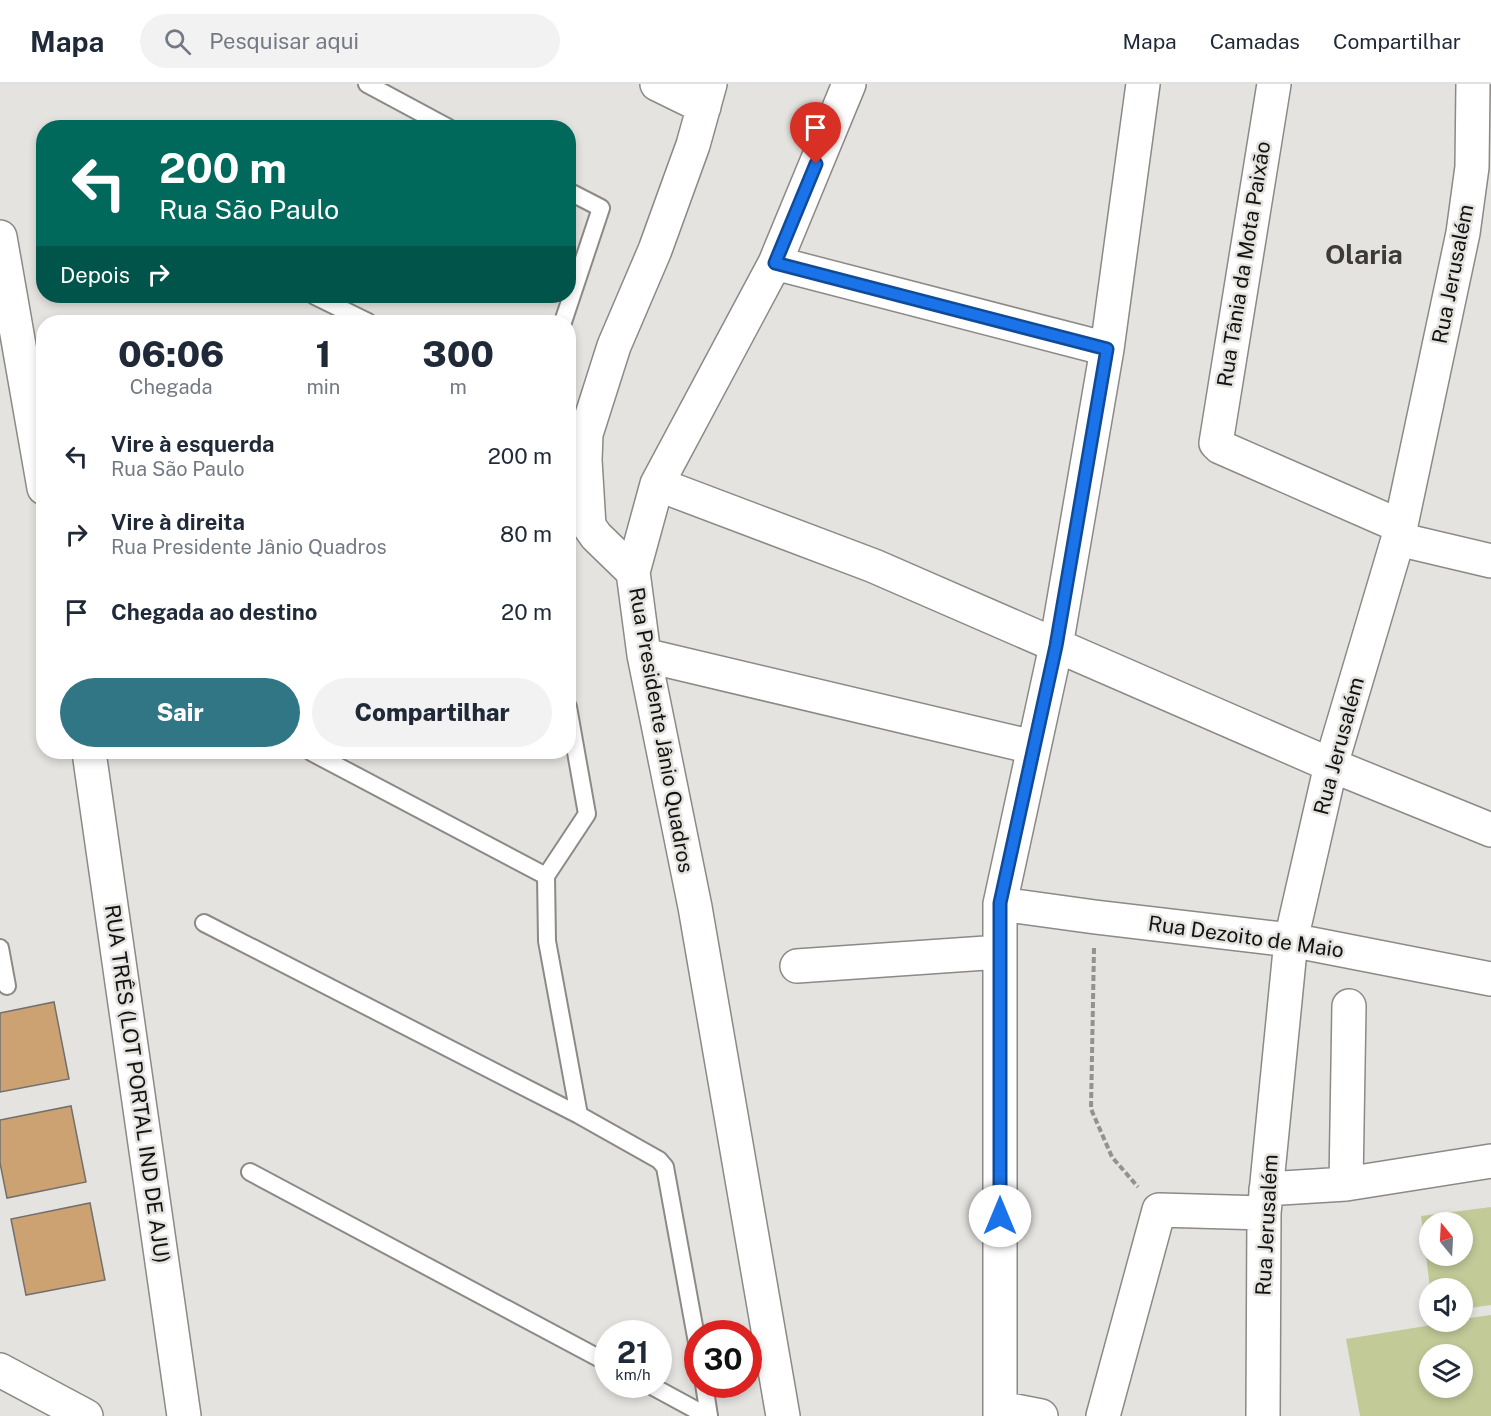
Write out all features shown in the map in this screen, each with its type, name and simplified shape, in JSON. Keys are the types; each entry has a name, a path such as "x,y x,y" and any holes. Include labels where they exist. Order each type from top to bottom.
{"street":[{"path":"633,572 596,536 589,526 585,460 586,434 614,346 655,250 707,96 657,84"},
{"name":"Rua Presidente Jânio Quadros","path":"783,1416 695,907 644,655 633,572 657,484 775,263 849,84"},
{"path":"1041,1416 1000,1412 1000,903 1056,646 1107,349 1143,84"},
{"name":"Rua Tânia da Mota Paixão","path":"1274,84 1221,406 1217,445 1399,532"},
{"name":"Rua Jerusalém","path":"1263,1416 1265,1201 1291,940 1331,765 1399,532 1463,233 1472,166 1473,84"},
{"path":"0,237 36,442"},
{"path":"775,263 1107,349"},
{"path":"657,484 846,555 1331,765 1491,830"},
{"path":"1399,532 1491,561"},
{"path":"644,655 1034,747"},
{"name":"RUA TRÊS (LOT PORTAL IND DE AJU)","path":"90,759 184,1416"},
{"name":"Rua Dezoito de Maio","path":"1000,903 1095,917 1291,940 1491,979"},
{"path":"797,966 1000,952"},
{"path":"1346,1184 1349,1006"},
{"path":"1103,1416 1159,1210 1265,1201 1346,1184 1491,1161"},
{"path":"0,1370 86,1416"}],"lane":[{"path":"367,84 434,120"},
{"path":"576,195 601,208 576,283"},
{"path":"329,303 354,315"},
{"path":"576,752 587,813 546,876 547,942 579,1115"},
{"path":"324,759 546,876"},
{"path":"204,923 579,1115 659,1160 665,1167 693,1320"},
{"path":"0,948 7,986"},
{"path":"250,1172 594,1356"},
{"path":"672,1397 708,1416"},
{"path":"706,1398 708,1416"}],"path":[{"path":"1095,917 1091,1109 1112,1157 1159,1210"}],"green space":[{"path":"1491,1207 1491,1305 1473,1308 1473,1278 1429,1278 1427,1266 1473,1266 1473,1212 1452,1212"},
{"path":"1491,1315 1491,1416 1360,1416 1346,1339 1419,1327 1419,1332 1473,1332 1473,1318"}],"building":[{"path":"54,1002 69,1079 0,1092 0,1013"},
{"path":"71,1106 86,1182 7,1198 0,1163 0,1120"},
{"path":"90,1203 105,1280 26,1295 11,1219"}],"district":[{"name":"Olaria","path":"1364,255"}],"route":[{"path":"816,164 775,263 1107,349 1056,646 1000,903 1000,1216"}]}
